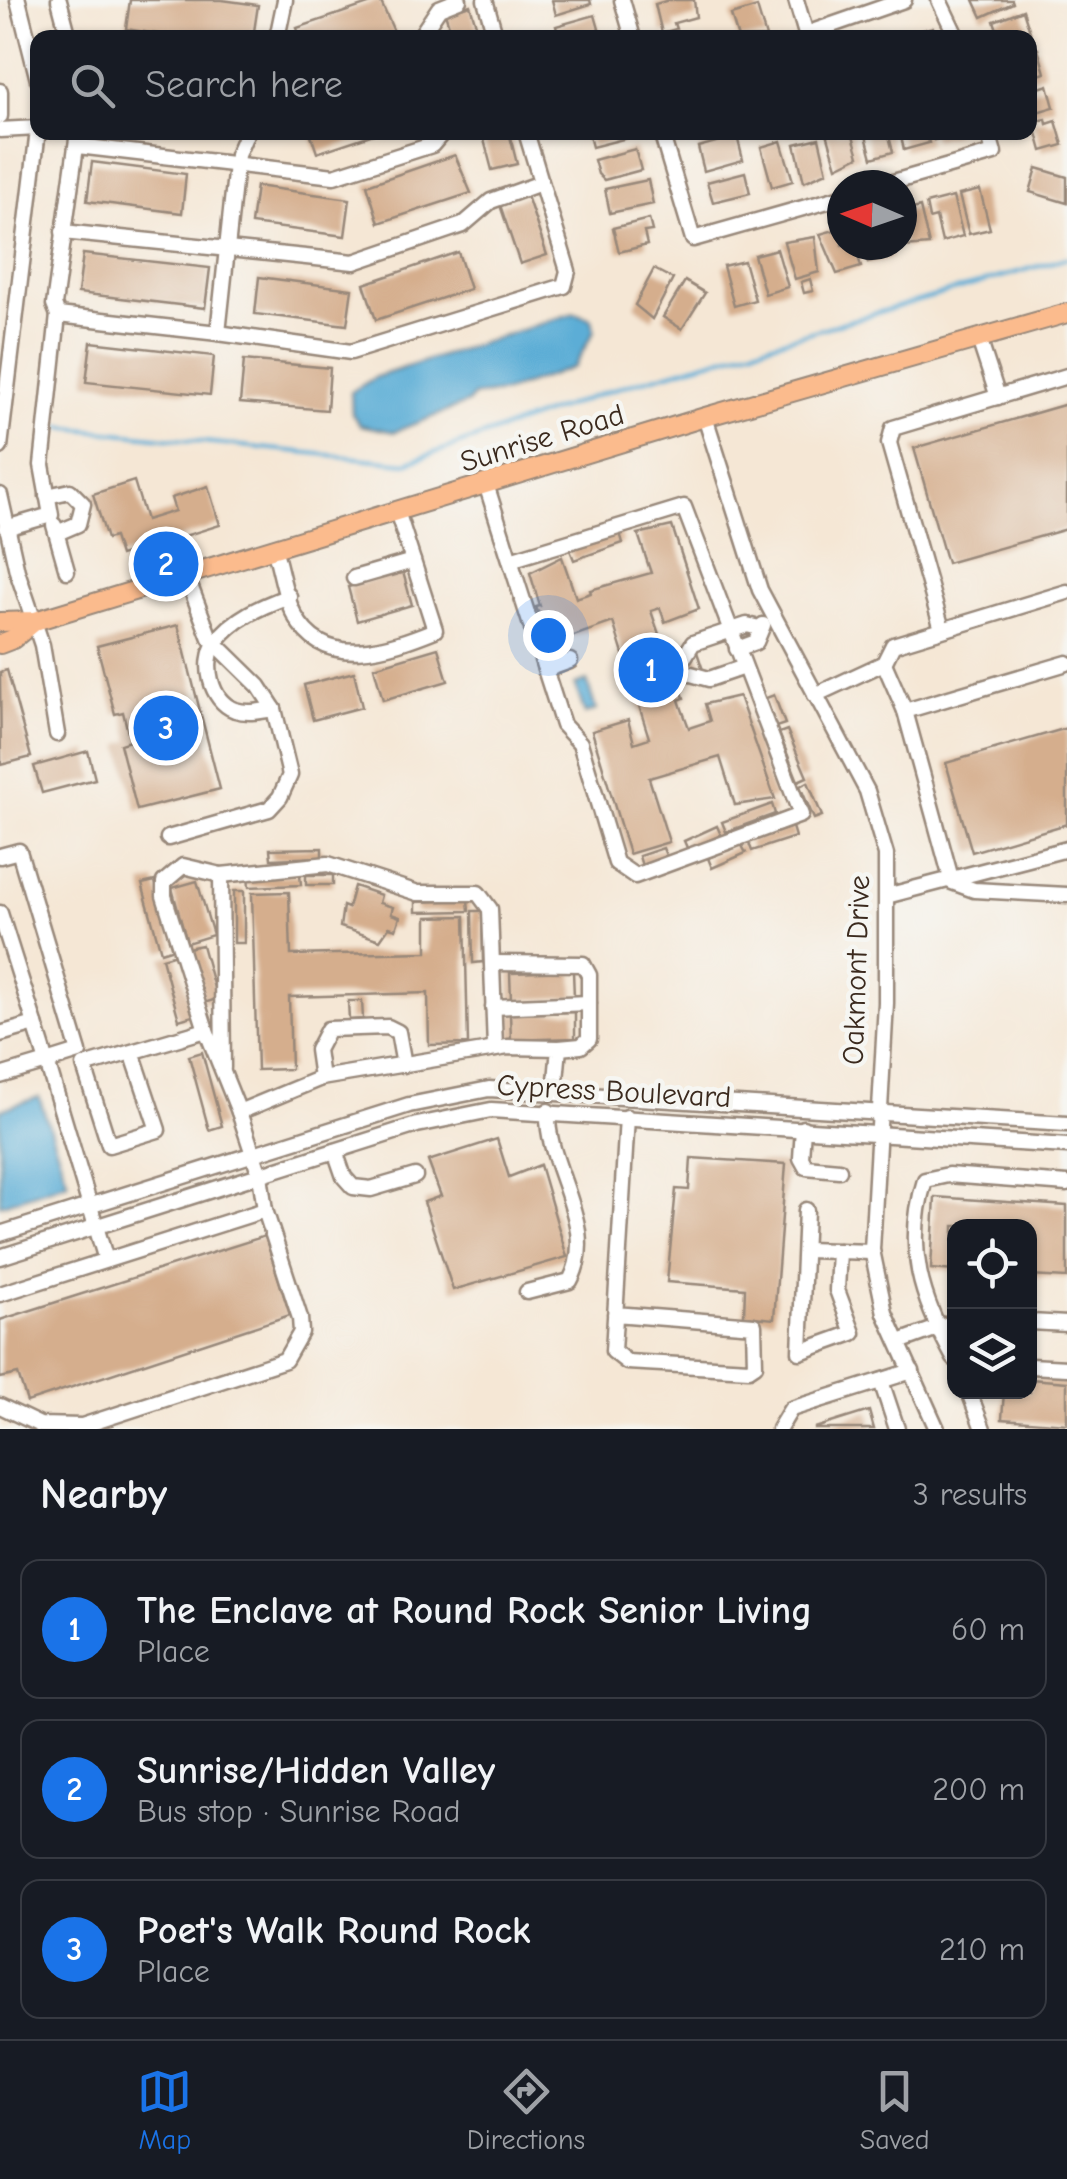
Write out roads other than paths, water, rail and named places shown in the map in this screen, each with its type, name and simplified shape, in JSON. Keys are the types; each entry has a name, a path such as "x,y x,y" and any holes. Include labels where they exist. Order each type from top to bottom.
{"main road":[{"name":"Sunrise Road","path":"0,622 35,621 706,417 1067,314"},
{"name":"Sunrise Road","path":"0,644 13,640 35,621"}],"street":[{"path":"20,0 30,44"},
{"path":"59,0 67,30"},
{"path":"279,30 285,0"},
{"path":"424,30 439,8 459,0"},
{"path":"485,0 494,30"},
{"path":"622,0 631,30"},
{"path":"796,0 805,30"},
{"path":"818,30 904,0"},
{"path":"939,0 953,30"},
{"path":"0,90 0,116"},
{"path":"0,130 30,129"},
{"path":"0,447 37,140"},
{"path":"67,571 42,465 58,314 54,306 78,140"},
{"path":"84,140 334,176 432,145 436,140"},
{"path":"218,333 238,164 245,140"},
{"path":"58,314 350,352 564,286 568,271 528,140"},
{"path":"664,140 694,240 827,201"},
{"path":"917,175 994,153 990,140"},
{"path":"63,232 354,262 463,225 491,201 541,183"},
{"path":"980,338 998,397"},
{"path":"942,628 890,443 893,428 1067,376"},
{"name":"Oakmont Drive","path":"706,417 748,560 773,619 867,791 886,855 890,895 872,1252 879,1292 937,1429"},
{"path":"486,484 510,560 564,725 580,744 616,863 635,876 802,815 684,507 510,560"},
{"path":"47,496 70,491 83,504 78,524 56,533"},
{"path":"0,494 6,528 35,621 57,734"},
{"path":"274,548 294,616 312,637 354,654 383,648 436,630 397,511"},
{"path":"6,528 51,515"},
{"path":"354,578 414,560"},
{"path":"168,838 246,819 280,797 290,775 290,761 274,709 259,686 214,644 186,575"},
{"path":"815,695 884,663 893,645 1067,592"},
{"path":"274,709 235,710 218,698 210,677 214,644 243,616 289,596"},
{"path":"737,649 756,642 759,628 773,619"},
{"path":"686,656 693,643 748,625 759,628"},
{"path":"546,670 570,661"},
{"path":"884,663 905,711 952,882"},
{"path":"905,711 1067,664"},
{"path":"691,674 708,679 744,667"},
{"path":"890,895 952,882 1067,849"},
{"path":"0,856 19,850 110,1145 158,1130 132,1052"},
{"path":"0,1406 40,1425 82,1426 285,1360 301,1332 300,1318 265,1210 254,1154 206,1030 164,896 164,882 183,866 221,874 328,864 418,894 478,894 490,909 495,1049"},
{"path":"221,874 223,1078"},
{"path":"952,882 974,890 1067,896"},
{"path":"0,913 106,1260"},
{"path":"239,1112 321,1078 495,1049 581,1046 590,1039 589,975 584,964 492,963"},
{"path":"493,1007 590,1003"},
{"path":"0,1034 35,1024"},
{"path":"321,1078 317,1050 328,1029 388,1027 398,1032 404,1064"},
{"path":"0,1076 47,1062 132,1052 206,1030"},
{"path":"555,1091 559,1048"},
{"name":"Cypress Boulevard","path":"0,1234 451,1095 490,1090 1067,1124"},
{"path":"527,1292 570,1281 578,1266 579,1232 546,1138 548,1111"},
{"name":"Cypress Boulevard","path":"0,1256 454,1116 548,1111 1067,1146"},
{"path":"615,1314 754,1325 755,1365 749,1370 618,1358 613,1351 615,1314 627,1116"},
{"path":"803,1128 801,1158 806,1167 839,1170"},
{"path":"335,1151 348,1184 360,1189 415,1176"},
{"path":"947,1346 914,1269 912,1237 924,1180 948,1175 1067,1184"},
{"path":"0,1294 265,1210"},
{"path":"806,1210 800,1352 853,1334 837,1290 839,1251"},
{"path":"805,1250 872,1252"},
{"path":"1037,1322 1067,1324"},
{"path":"898,1342 947,1324"},
{"path":"1037,1366 1067,1368"},
{"path":"779,1429 791,1409 912,1371"},
{"path":"881,1381 897,1429"},
{"path":"972,1399 983,1429"}],"water":[{"path":"574,313 592,319 594,331 574,367 505,392 473,396 468,403 394,432 360,425 352,414 351,392 376,377"},
{"path":"587,681 596,710 585,714 575,685"},
{"path":"39,1097 68,1182 0,1205 0,1110"}],"waterway":[{"path":"59,427 406,463 623,386 1067,258"}],"place":[{"name":"Sunrise/Hidden Valley","path":"166,564"},
{"name":"The Enclave at Round Rock Senior Living","path":"651,670"},
{"name":"Poet's Walk Round Rock","path":"166,728"}]}
